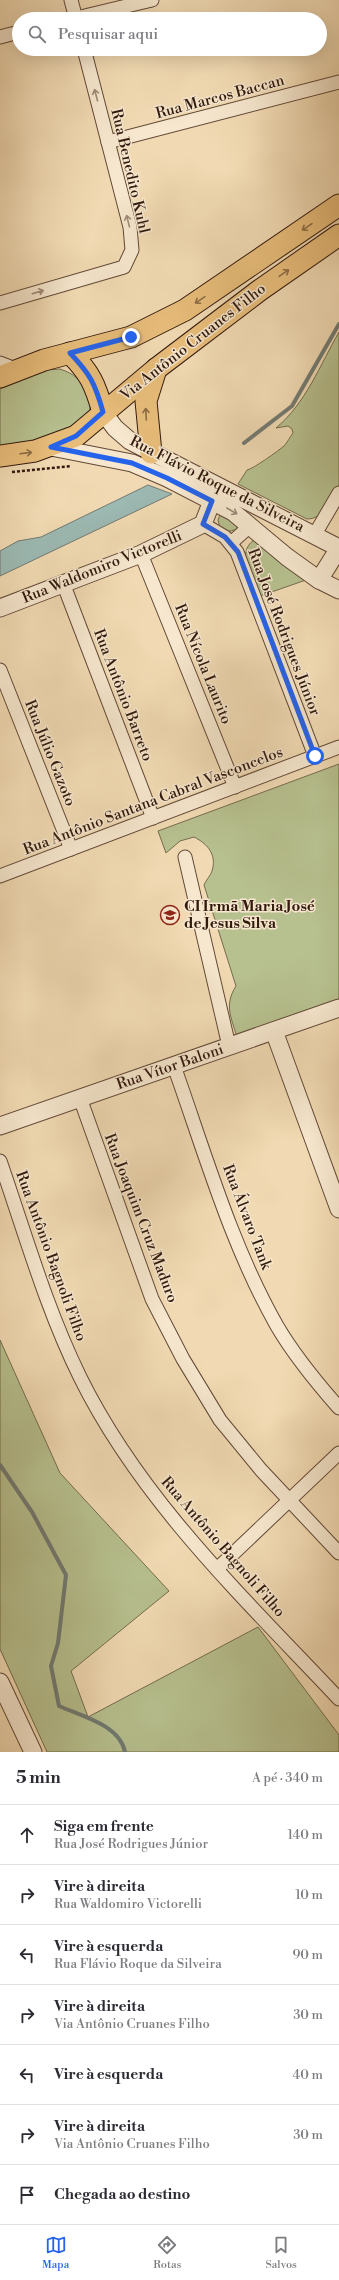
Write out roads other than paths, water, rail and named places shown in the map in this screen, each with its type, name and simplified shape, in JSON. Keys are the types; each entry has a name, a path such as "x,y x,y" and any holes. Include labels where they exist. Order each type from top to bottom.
{"main road":[{"name":"Via Antônio Cruanes Filho","path":"6,370 131,337 185,310 339,204"},
{"name":"Via Antônio Cruanes Filho","path":"4,464 76,436 156,369 260,290 339,235"},
{"path":"70,353 86,369 92,379 103,412"},
{"path":"151,453 146,402 156,369"}],"street":[{"path":"72,0 73,12"},
{"path":"103,12 152,0"},
{"path":"0,37 12,34"},
{"name":"Rua Benedito Kuhl","path":"0,303 124,267 132,250 130,227 86,56"},
{"name":"Rua Marcos Baccan","path":"108,142 339,82"},
{"name":"Rua Flávio Roque da Silveira","path":"103,412 115,428 130,441 151,453 315,534 339,548"},
{"name":"Rua Flávio Roque da Silveira","path":"51,447 132,463 167,478 233,512 319,580 339,590"},
{"path":"315,534 339,493"},
{"path":"203,524 212,501"},
{"name":"Rua José Rodrigues Júnior","path":"203,524 231,543 238,552 315,756"},
{"name":"Rua Waldomiro Victorelli","path":"0,608 141,554 203,524"},
{"name":"Rua José Rodrigues Júnior","path":"231,543 251,525"},
{"path":"319,580 339,548"},
{"name":"Rua Nícola Laurito","path":"141,554 235,787"},
{"name":"Rua Antônio Barreto","path":"63,583 153,818"},
{"name":"Rua Júlio Gazoto","path":"0,670 71,849"},
{"name":"Rua Antônio Santana Cabral Vasconcelos","path":"0,876 339,747"},
{"path":"185,857 229,1046"},
{"name":"Rua Vítor Baloni","path":"0,1126 339,1008"},
{"path":"274,1030 339,1209"},
{"name":"Rua Álvaro Tank","path":"174,1066 242,1255 277,1326 315,1380 339,1408"},
{"name":"Rua Joaquim Cruz Maduro","path":"80,1098 152,1299 183,1359 220,1420 261,1470 339,1554"},
{"name":"Rua Antônio Bagnoli Filho","path":"0,1161 54,1319 80,1378 128,1457 168,1512 217,1569 339,1699"},
{"path":"217,1569 339,1453"},
{"path":"0,1682 33,1752"}],"water":[{"path":"148,485 172,494 0,576 0,551 18,541 41,537"}],"waterway":[{"path":"244,443 292,406 339,324"},
{"path":"0,1465 32,1512 66,1575 58,1643 51,1666 59,1706 108,1728 122,1743 125,1752"}],"place":[{"name":"CI Irmã Maria José de Jesus Silva","path":"170,915"}]}
